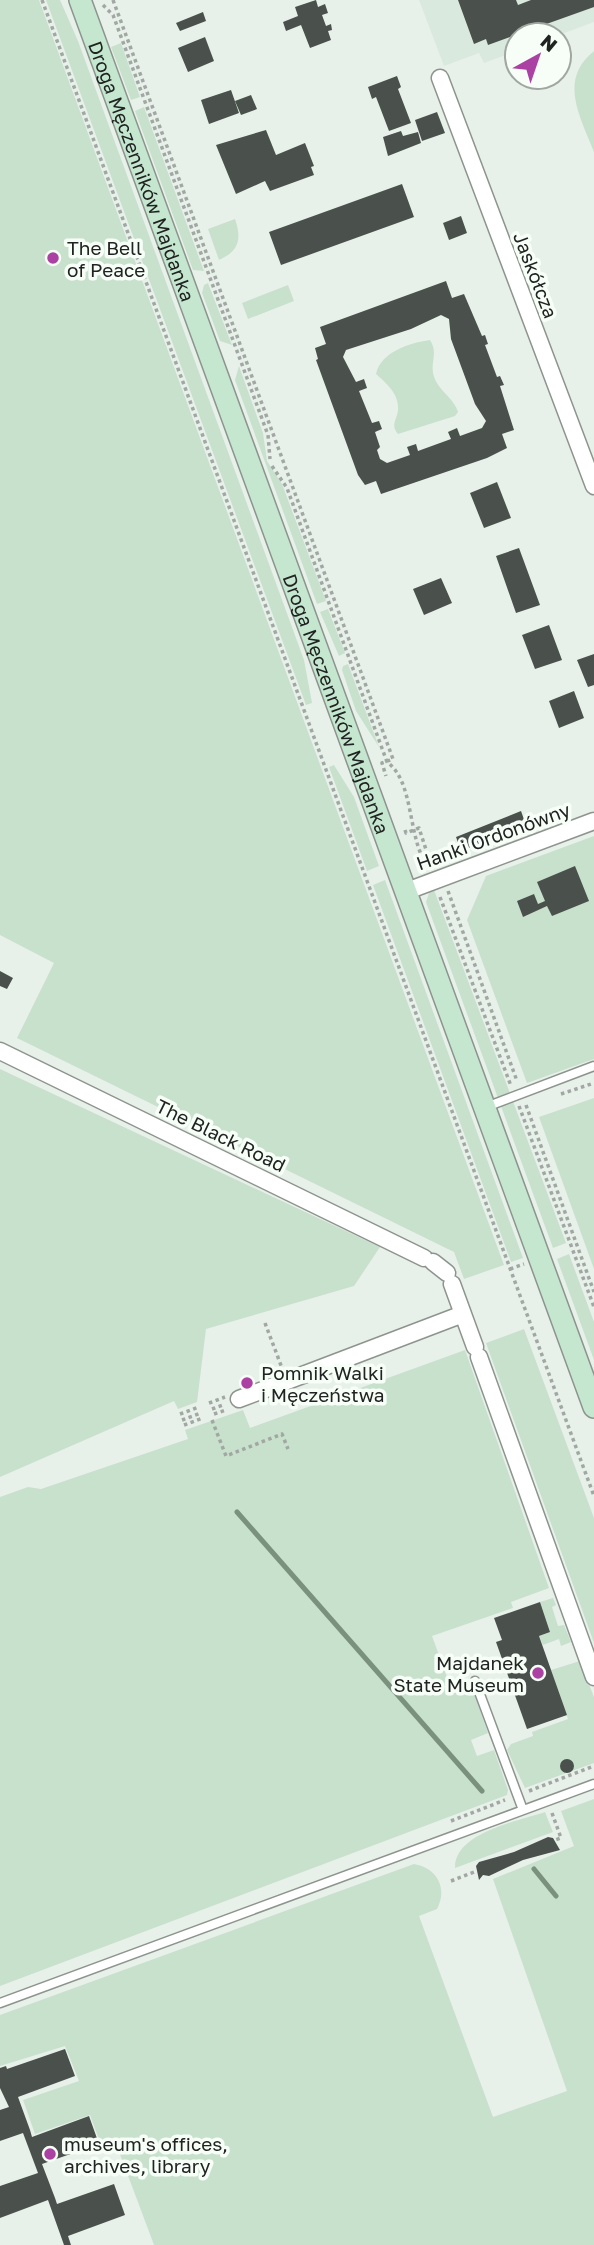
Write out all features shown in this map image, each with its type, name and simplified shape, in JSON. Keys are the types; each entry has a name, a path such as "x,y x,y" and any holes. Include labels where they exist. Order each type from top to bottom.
{"street":[{"name":"Droga Męczenników Majdanka","path":"80,0 408,891 594,1407"},
{"name":"Jaskółcza","path":"440,78 594,486"},
{"name":"Hanki Ordonówny","path":"408,891 440,885 594,821"},
{"name":"The Black Road","path":"0,1051 428,1260 450,1278 463,1314"},
{"path":"239,1399 463,1314 594,1676"}],"lane":[{"path":"485,1107 594,1066"},
{"path":"475,1681 523,1810"},
{"path":"0,2003 594,1784"}],"path":[{"path":"42,0 594,1496"},
{"path":"101,0 113,15 268,435 272,467 287,488 387,762 394,767 410,809 412,831 440,885 594,1292"},
{"path":"113,0 393,760 382,763 390,786"},
{"path":"402,821 406,832 419,828 427,857"},
{"path":"440,885 512,1090"},
{"path":"517,1103 594,1307"},
{"path":"510,1269 526,1264"},
{"path":"265,1323 283,1383"},
{"path":"180,1414 199,1407"},
{"path":"182,1420 202,1415 184,1425"},
{"path":"212,1420 226,1456 282,1434 288,1449"},
{"path":"518,1795 594,1766"},
{"path":"451,1881 477,1871"}],"shaded area":[{"path":"419,0 594,0 594,22 573,30 573,21 503,21 503,56 484,63 479,53 444,66"}],"green space":[{"path":"0,0 39,0 504,1265 464,1279 454,1252 17,1038 54,963 0,935"},
{"path":"46,0 60,0 78,41 304,660 312,703 306,705"},
{"path":"121,43 140,97 131,100 111,47"},
{"path":"594,51 594,152 578,112 574,86 583,62"},
{"path":"144,107 204,271 193,270 135,111"},
{"path":"235,219 237,244 231,253 219,260 208,229"},
{"path":"208,283 232,345 220,341 202,293 204,285"},
{"path":"288,285 294,301 248,319 242,303"},
{"path":"430,340 434,349 435,379 458,412 455,416 398,434 394,427 398,411 396,397 376,374 379,366 390,354 413,343"},
{"path":"239,366 263,433 267,461 282,484 326,601 317,604 235,380"},
{"path":"328,609 345,653 339,656 320,612"},
{"path":"348,664 379,747 356,711 342,670 343,666"},
{"path":"334,765 354,797 379,866 367,871 329,767"},
{"path":"594,836 594,1059 527,1083 467,920 486,876"},
{"path":"385,880 523,1258 511,1262 373,885"},
{"path":"434,890 566,1243 553,1248 426,902 429,893"},
{"path":"0,1069 380,1247 354,1286 206,1329 197,1402 178,1409 174,1401 0,1477"},
{"path":"594,1098 594,1269 539,1117"},
{"path":"569,1254 594,1322 594,1360 557,1259"},
{"path":"524,1329 594,1518 594,1643 486,1343"},
{"path":"465,1350 549,1588 511,1602 513,1608 432,1636 451,1688 465,1684 472,1687 488,1733 471,1740 477,1756 494,1750 508,1790 507,1795 0,1986 0,1497 28,1487 41,1489 188,1439 185,1430 243,1410 250,1428"},
{"path":"553,1598 556,1605 552,1607 558,1626 564,1625 571,1642 561,1646 559,1639 543,1645 539,1636 550,1632 540,1602"},
{"path":"580,1661 594,1697 594,1763 525,1788 507,1750 511,1744 533,1736 532,1732 568,1719 551,1670"},
{"path":"594,1799 594,2245 154,2245 115,2141 101,2145 90,2115 35,2134 23,2100 79,2081 65,2046 0,2066 0,2015 414,1864 434,1874 441,1887 437,1909 419,1916 493,2117 567,2091 493,1879 574,1846 561,1811"},
{"path":"545,1812 553,1832 455,1868 457,1856 476,1837 504,1824"}],"building":[{"path":"316,0 318,7 325,4 328,13 322,15 326,26 331,24 332,30 328,31 331,40 310,48 301,25 286,31 283,22 298,16 295,7"},
{"path":"458,0 516,0 518,5 531,0 594,0 594,7 555,21 503,21 503,40 488,45 486,39 474,44"},
{"path":"203,12 206,21 180,31 176,23"},
{"path":"205,37 214,61 188,72 178,48"},
{"path":"397,76 401,87 398,89 411,123 389,131 376,97 372,99 368,87"},
{"path":"231,90 239,113 209,124 201,100"},
{"path":"251,95 257,109 241,115 235,101"},
{"path":"437,112 445,133 422,141 415,120"},
{"path":"266,130 276,155 305,143 314,166 311,167 314,175 270,191 265,181 236,194 216,145"},
{"path":"401,131 403,136 418,132 421,143 388,156 383,137"},
{"path":"402,184 414,217 281,265 269,232"},
{"path":"461,216 467,233 449,240 443,223"},
{"path":"446,281 452,298 464,294 482,336 485,335 488,344 485,345 497,377 500,376 504,385 500,386 514,430 502,434 507,448 487,458 381,494 376,481 365,485 358,475 316,360 315,348 326,344 320,327","holes":["441,315 449,319 451,339 475,404 486,421 482,428 460,436 457,428 448,432 451,439 418,451 416,444 407,447 410,455 387,463 380,459 377,450 380,447 375,432 382,429 379,421 372,423 359,391 367,388 364,379 356,382 343,357 346,350 411,329"]},
{"path":"497,482 511,518 484,528 470,493"},
{"path":"519,548 540,605 516,613 496,556"},
{"path":"441,578 452,603 424,615 413,589"},
{"path":"549,625 562,660 535,669 522,635"},
{"path":"594,654 594,685 588,687 577,660"},
{"path":"574,691 584,718 559,728 549,701"},
{"path":"521,811 526,825 461,851 456,837"},
{"path":"575,866 589,901 552,916 547,906 523,917 517,901 534,894 538,904 545,901 537,882"},
{"path":"0,971 13,978 7,989 0,986"},
{"path":"540,1602 550,1632 539,1636 567,1715 527,1729 496,1642 502,1640 494,1618"},
{"path":"567,1759 572,1761 572,1771 567,1773 562,1771 560,1766 562,1761"},
{"path":"548,1837 553,1838 560,1850 523,1860 489,1876 483,1875 479,1880 476,1866 479,1862 514,1852"},
{"name":"museum's offices, archives, library","path":"65,2049 75,2076 18,2097 32,2137 89,2116 99,2144 42,2164 57,2204 114,2184 125,2215 68,2236 71,2245 64,2245 48,2200 0,2218 0,2186 38,2173 23,2133 0,2141 0,2110 9,2107 0,2088 0,2068 6,2066 7,2069"}],"waterway":[{"path":"237,1512 482,1791"},
{"path":"534,1869 556,1896"}],"place":[{"name":"The Bell of Peace","path":"53,258"},
{"name":"Pomnik Walki i Męczeństwa","path":"247,1383"},
{"name":"Majdanek State Museum","path":"538,1673"},
{"name":"museum's offices, archives, library","path":"50,2154"}]}
